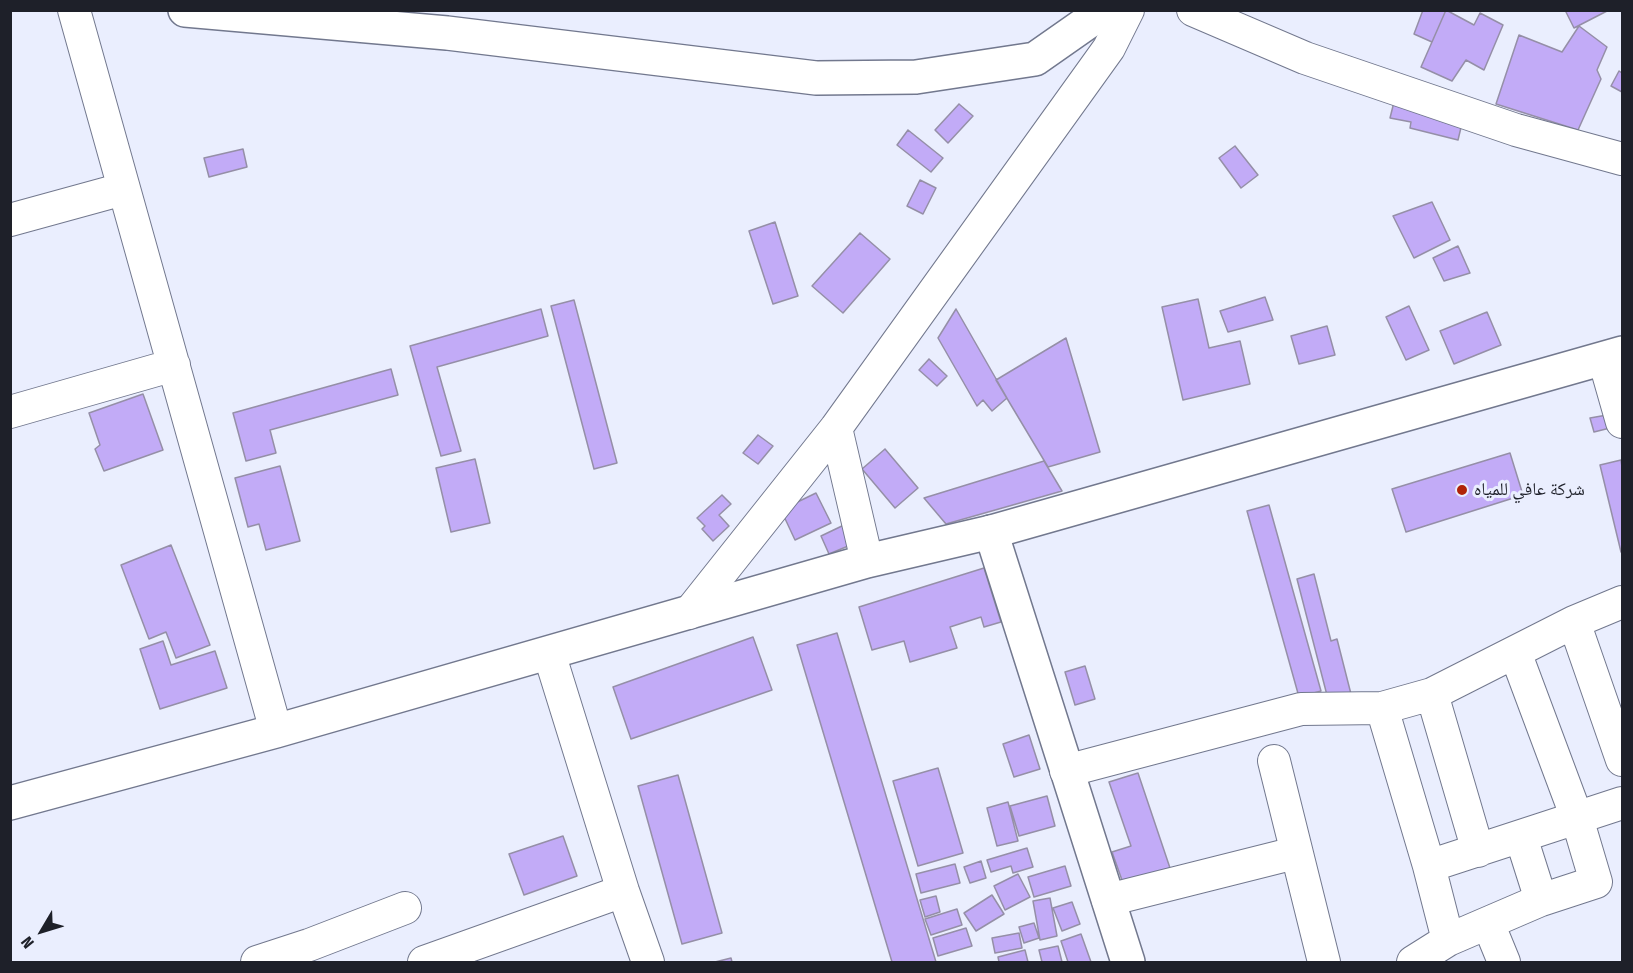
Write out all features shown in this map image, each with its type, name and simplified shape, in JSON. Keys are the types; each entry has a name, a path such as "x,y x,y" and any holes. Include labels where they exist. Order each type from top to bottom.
{"main road":[{"path":"184,10 447,33 816,78 916,77 1035,59 1105,10"},
{"path":"10,803 276,731 867,561 991,532 1613,356"},
{"path":"991,532 1128,963"}],"street":[{"path":"74,10 276,731"},
{"path":"689,613 836,428 1109,48 1128,10"},
{"path":"1193,10 1305,58 1516,130 1623,159"},
{"path":"10,220 123,189"},
{"path":"1613,356 1623,422"},
{"path":"10,412 174,365"},
{"path":"836,428 867,561"},
{"path":"1066,771 1301,709 1382,708 1432,694 1574,622 1623,602"},
{"path":"1574,622 1623,760"},
{"path":"1418,961 1448,940 1541,900 1596,882 1577,818 1515,652"},
{"path":"549,653 623,891 648,963"},
{"path":"1432,694 1478,850"},
{"path":"1382,708 1429,866 1448,940"},
{"path":"1274,761 1324,963"},
{"path":"1429,866 1623,802"},
{"path":"1521,837 1541,900"},
{"path":"1108,900 1295,853"},
{"path":"424,963 623,891"},
{"path":"257,963 312,954 405,908"},
{"path":"1488,923 1504,963"}],"building":[{"path":"1423,10 1446,10 1432,42 1414,34"},
{"path":"1446,10 1474,25 1480,13 1503,25 1484,70 1466,60 1452,81 1421,67"},
{"path":"1565,10 1609,10 1574,28"},
{"path":"1579,26 1607,47 1597,70 1601,79 1578,130 1496,104 1519,35 1562,52"},
{"path":"1619,71 1622,73 1622,92 1611,86"},
{"path":"1394,102 1464,115 1458,140 1410,128 1411,122 1390,118"},
{"path":"959,104 973,116 948,143 935,130"},
{"path":"908,130 943,158 931,172 897,145"},
{"path":"1235,146 1258,175 1241,188 1219,158"},
{"path":"243,149 247,167 209,177 204,158"},
{"path":"920,180 936,188 923,214 907,206"},
{"path":"1432,202 1450,240 1414,258 1393,216"},
{"path":"775,222 798,296 773,304 749,231"},
{"path":"860,233 890,259 843,313 812,286"},
{"path":"1458,246 1470,273 1444,281 1433,258"},
{"path":"1265,297 1273,320 1228,332 1220,311"},
{"path":"1198,299 1209,348 1240,341 1250,384 1183,400 1162,307"},
{"path":"574,300 617,463 594,469 551,306"},
{"path":"1409,306 1429,350 1406,360 1386,317"},
{"path":"541,309 548,336 437,367 461,451 441,456 410,346"},
{"path":"956,309 1007,398 992,411 983,400 977,406 938,338"},
{"path":"1487,312 1501,345 1454,364 1440,331"},
{"path":"1327,326 1335,355 1299,364 1291,336"},
{"path":"1066,338 1100,452 1048,467 996,380"},
{"path":"929,359 947,376 937,386 919,370"},
{"path":"391,369 398,395 270,430 276,453 246,461 233,413"},
{"path":"143,394 163,450 104,471 95,449 100,445 89,413"},
{"path":"1607,415 1610,428 1594,432 1590,418"},
{"path":"758,435 773,446 758,464 743,453"},
{"path":"885,449 918,488 895,508 862,469"},
{"path":"1510,453 1523,495 1406,532 1392,489"},
{"path":"475,459 490,523 451,532 436,468"},
{"path":"1621,460 1622,467 1622,552 1600,465"},
{"path":"1044,461 1062,491 946,524 924,498"},
{"path":"280,466 300,541 266,550 259,524 248,527 235,478"},
{"path":"816,493 831,523 795,540 781,510"},
{"path":"722,495 731,504 719,515 729,526 713,541 702,529 705,526 697,518"},
{"path":"1269,505 1321,691 1299,697 1247,511"},
{"path":"844,525 853,544 829,554 821,536"},
{"path":"171,545 210,645 176,658 166,632 149,639 121,565"},
{"path":"984,568 1001,622 984,627 981,617 950,627 957,648 910,662 904,641 872,650 859,607"},
{"path":"1314,574 1331,641 1337,639 1352,698 1329,703 1297,579"},
{"path":"837,633 936,962 892,962 797,645"},
{"path":"753,637 772,690 631,739 613,687"},
{"path":"163,641 171,665 215,651 227,688 160,709 140,649"},
{"path":"1085,666 1095,699 1075,705 1065,672"},
{"path":"1029,735 1040,769 1014,777 1003,744"},
{"path":"938,768 963,853 918,866 893,781"},
{"path":"1138,773 1170,868 1123,883 1112,852 1131,846 1109,782"},
{"path":"678,775 722,933 682,944 638,786"},
{"path":"1047,796 1055,826 1019,836 1010,806"},
{"path":"1008,802 1018,841 997,846 987,808"},
{"path":"563,836 577,876 524,895 509,854"},
{"path":"1027,848 1033,867 1013,873 1011,866 991,872 987,860"},
{"path":"981,861 986,878 970,883 964,867"},
{"path":"955,864 960,883 921,893 916,874"},
{"path":"1065,866 1071,886 1034,897 1028,877"},
{"path":"1018,874 1030,897 1005,910 994,886"},
{"path":"992,895 1004,914 976,931 964,913"},
{"path":"936,896 940,912 925,917 920,900"},
{"path":"1050,898 1057,936 1040,940 1033,901"},
{"path":"1072,902 1080,924 1062,931 1053,908"},
{"path":"957,909 962,925 931,935 925,919"},
{"path":"1034,923 1039,938 1024,943 1019,927"},
{"path":"966,928 972,946 938,956 933,938"},
{"path":"1019,933 1022,948 995,953 992,938"},
{"path":"1081,934 1091,962 1068,962 1061,941"},
{"path":"1058,946 1062,962 1042,962 1039,950"},
{"path":"1025,950 1028,962 999,962 998,957"},
{"path":"731,958 732,962 715,962"}],"place":[{"name":"شركة عافي للمياه","path":"1462,490"}]}
